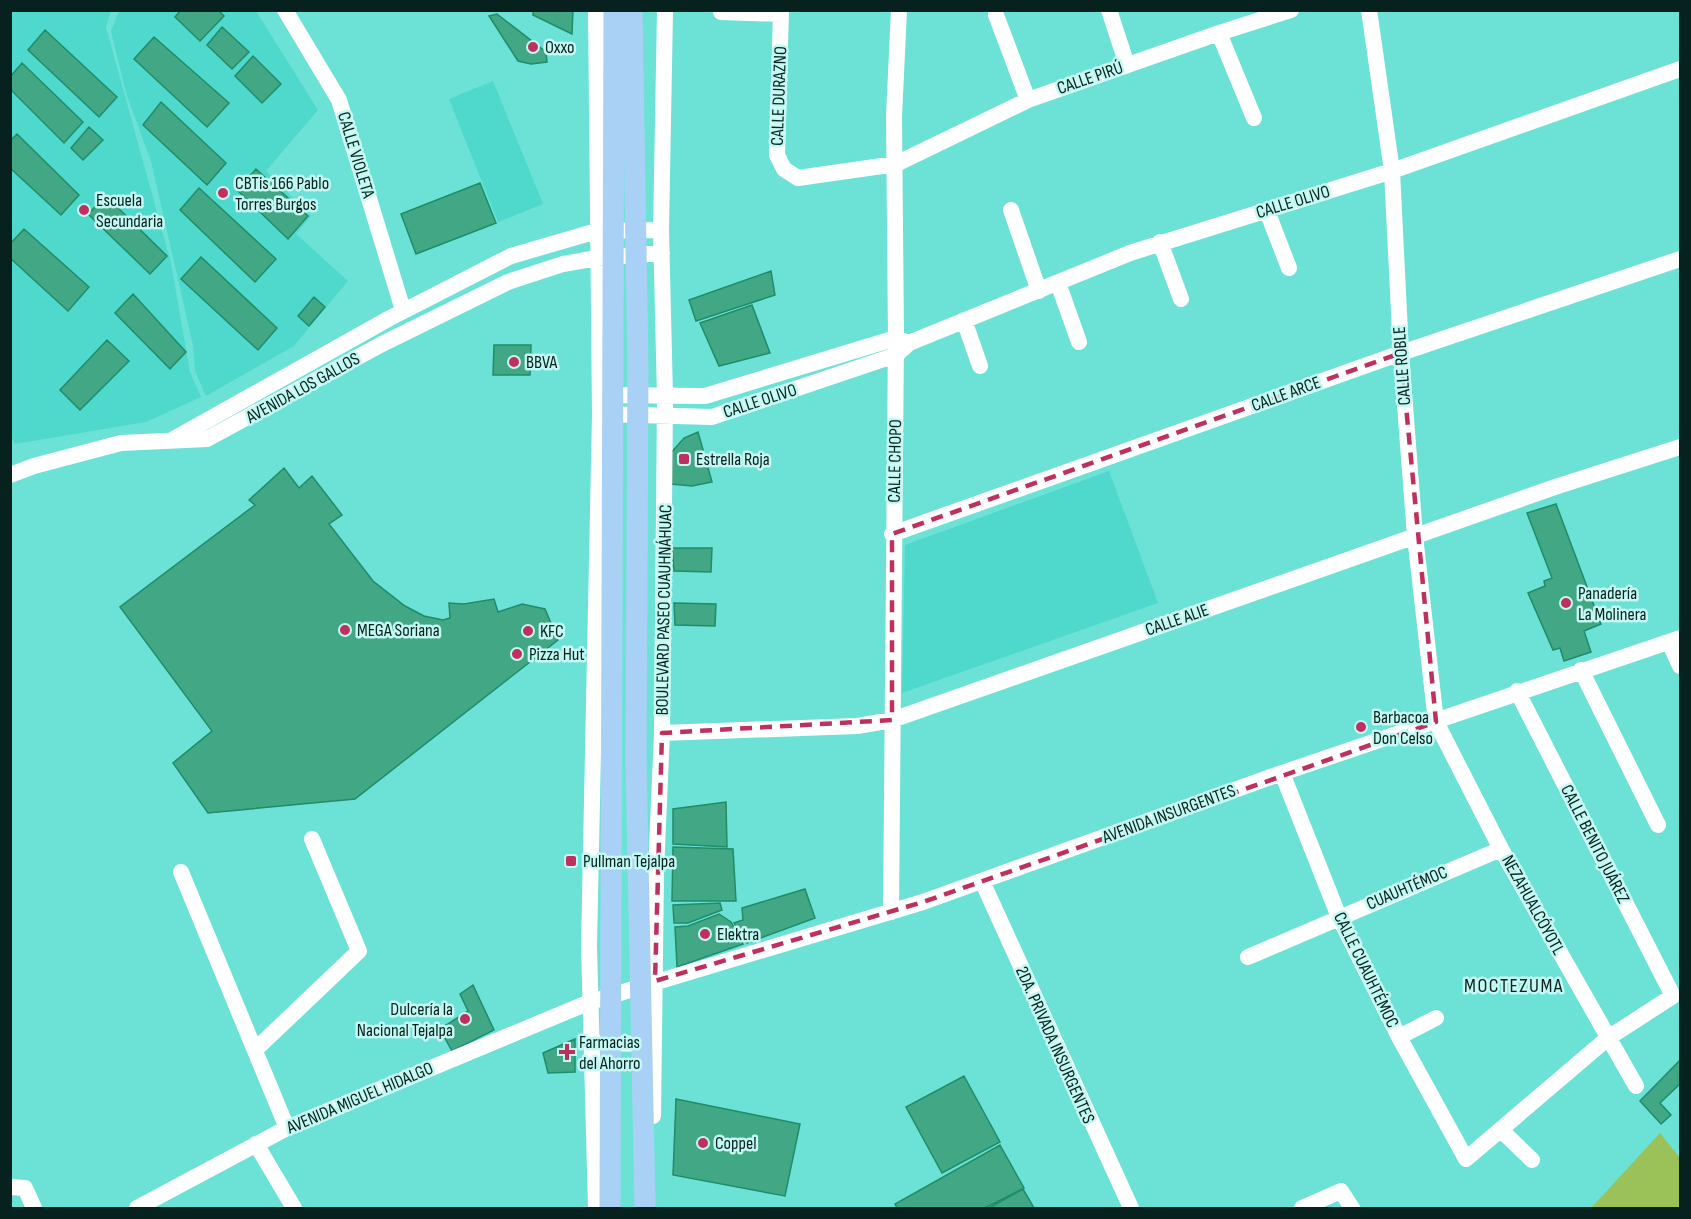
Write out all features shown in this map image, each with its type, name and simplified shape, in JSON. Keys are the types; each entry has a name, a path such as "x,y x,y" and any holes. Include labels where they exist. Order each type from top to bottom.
{"main road":[{"path":"610,1209 614,10"},
{"name":"BOULEVARD PASEO CUAUHNÁHUAC","path":"632,10 638,368 636,760 645,1209"}],"street":[{"name":"CALLE VIOLETA","path":"285,10 339,100 407,309"},
{"path":"596,10 600,414 590,1002 596,1209"},
{"name":"BOULEVARD PASEO CUAUHNÁHUAC","path":"653,1209 656,871 663,734 665,398 661,230 665,10"},
{"name":"CALLE CHOPO","path":"891,912 892,534 900,345 894,116 899,10"},
{"path":"1109,10 1127,65"},
{"name":"CALLE PIRÚ","path":"896,164 1028,100 1291,10"},
{"name":"CALLE ROBLE","path":"1369,10 1392,171 1401,353 1415,536 1436,722"},
{"name":"CALLE DURAZNO","path":"721,12 781,12 777,155 784,169 798,178 896,164"},
{"path":"996,15 1028,100"},
{"path":"1219,33 1254,118"},
{"name":"CALLE OLIVO","path":"600,414 712,417 1160,242 1392,171 1680,69"},
{"path":"1011,210 1039,291"},
{"path":"1267,211 1289,268"},
{"path":"407,309 511,256 597,231 661,230"},
{"path":"1160,242 1181,299"},
{"path":"597,258 662,253"},
{"name":"AVENIDA LOS GALLOS","path":"10,475 34,466 121,443 207,440 382,344 508,282 563,264 597,258"},
{"name":"CALLE ARCE","path":"892,534 1401,353 1680,260"},
{"path":"1058,283 1079,342"},
{"name":"AVENIDA LOS GALLOS","path":"172,440 407,309"},
{"path":"964,320 980,366"},
{"name":"CALLE OLIVO","path":"600,394 665,398 705,396 900,345"},
{"name":"CALLE ALIE","path":"663,734 857,726 892,720 1415,536 1680,447"},
{"path":"1675,640 1680,666"},
{"name":"AVENIDA INSURGENTES","path":"655,981 891,912 1282,773 1675,640"},
{"path":"1581,670 1658,825"},
{"name":"CALLE BENITO JUÁREZ","path":"1517,692 1673,996 1608,1038"},
{"name":"NEZAHUALCÓYOTL","path":"1436,722 1502,849 1636,1086"},
{"name":"CALLE CUAUHTÉMOC","path":"1282,773 1339,917 1399,1037 1466,1159 1501,1130"},
{"path":"255,1050 358,951 312,839"},
{"name":"CUAUHTÉMOC","path":"1248,957 1502,849"},
{"path":"591,870 656,871"},
{"path":"181,872 287,1128"},
{"name":"2DA. PRIVADA INSURGENTES","path":"981,881 1131,1209"},
{"name":"AVENIDA MIGUEL HIDALGO","path":"137,1209 287,1128 590,1002 655,981"},
{"path":"590,1002 618,1011 618,1043"},
{"path":"1399,1037 1436,1018"},
{"path":"1532,1160 1501,1130 1608,1038"},
{"path":"592,1044 654,1044"},
{"path":"256,1144 294,1209"},
{"path":"10,1187 25,1188 34,1209"},
{"path":"1302,1209 1341,1191 1352,1209"}],"highlighted area":[{"path":"1401,353 1436,722 923,902 655,981 662,733 892,720 892,534"}],"shaded area":[{"name":"Escuela Secundaria","path":"10,11 111,11 106,27 171,263 190,372 201,397 146,422 15,444 10,435"},
{"name":"CBTis 166 Pablo Torres Burgos","path":"119,11 256,11 318,110 266,171 311,216 296,234 348,281 294,346 206,396 195,371 193,345 151,161 126,93 111,31"},
{"path":"493,81 543,204 498,222 449,99"},
{"path":"1109,471 1158,603 902,693 905,545"},
{"path":"1660,1133 1680,1158 1680,1208 1591,1208"}],"building":[{"path":"181,10 218,10 224,16 200,41 175,17"},
{"path":"533,10 573,10 572,34 533,15"},
{"path":"497,14 546,52 547,62 531,64 518,61 489,16"},
{"path":"222,27 249,52 232,69 207,45"},
{"path":"45,30 117,97 99,117 28,50"},
{"path":"154,37 229,103 207,127 134,59"},
{"path":"253,56 281,84 262,103 235,76"},
{"path":"22,63 83,122 64,143 10,89 10,77"},
{"path":"161,102 226,163 207,185 143,125"},
{"path":"89,127 103,140 83,160 71,148"},
{"path":"17,134 79,195 61,215 10,168 10,141"},
{"path":"256,169 308,216 288,239 237,190"},
{"path":"480,183 496,223 416,254 401,214"},
{"path":"199,188 276,259 255,282 180,210"},
{"path":"106,196 167,256 150,274 88,214"},
{"path":"24,229 89,287 68,311 10,258 10,244"},
{"path":"201,257 277,328 258,350 181,279"},
{"path":"771,271 775,295 696,321 689,300"},
{"path":"133,294 186,352 170,369 115,313"},
{"path":"314,297 325,307 309,326 298,316"},
{"path":"752,305 770,353 719,366 700,323"},
{"path":"107,340 129,361 80,410 60,390"},
{"path":"494,345 531,345 530,375 493,375"},
{"path":"698,432 712,482 692,486 671,484 670,454 684,438"},
{"name":"MEGA Soriana","path":"284,468 299,488 312,476 342,515 329,524 373,581 405,606 424,616 443,620 450,618 449,603 464,604 494,599 498,612 522,604 545,609 558,640 355,799 208,813 173,763 212,731 120,607 255,505 249,500"},
{"path":"1556,504 1601,624 1584,631 1591,652 1564,661 1560,648 1553,650 1528,593 1545,586 1544,581 1552,578 1527,513"},
{"path":"672,548 712,548 711,572 674,571"},
{"path":"674,603 716,604 715,626 675,625"},
{"path":"726,802 727,847 673,844 673,809"},
{"path":"673,847 733,849 736,901 672,901"},
{"path":"805,889 815,918 747,943 734,923 743,920 742,908"},
{"path":"720,903 722,910 688,923 674,923 673,905"},
{"path":"719,914 731,922 743,944 677,967 675,927 688,926"},
{"path":"473,985 494,1030 452,1051 440,1029 468,1011 460,994"},
{"path":"575,1039 575,1072 548,1073 543,1053"},
{"path":"1680,1060 1680,1084 1660,1103 1671,1115 1661,1124 1640,1101"},
{"path":"964,1076 1000,1142 942,1173 906,1107"},
{"path":"676,1099 800,1124 785,1196 673,1175"},
{"path":"1000,1145 1024,1188 985,1208 897,1208 895,1204"},
{"path":"1023,1189 1034,1208 989,1208"}],"place":[{"name":"Oxxo","path":"533,47"},
{"name":"CBTis 166 Pablo Torres Burgos","path":"223,193"},
{"name":"Escuela Secundaria","path":"84,210"},
{"name":"BBVA","path":"514,362"},
{"name":"Estrella Roja","path":"684,459"},
{"name":"Panadería La Molinera","path":"1566,603"},
{"name":"MEGA Soriana","path":"345,630"},
{"name":"KFC","path":"528,631"},
{"name":"Pizza Hut","path":"517,654"},
{"name":"Barbacoa Don Celso","path":"1361,727"},
{"name":"Pullman Tejalpa","path":"571,861"},
{"name":"Elektra","path":"705,934"},
{"name":"Dulcería la Nacional Tejalpa","path":"465,1019"},
{"name":"Farmacias del Ahorro","path":"567,1052"},
{"name":"Coppel","path":"703,1143"}],"district":[{"name":"MOCTEZUMA","path":"1514,986"}]}
